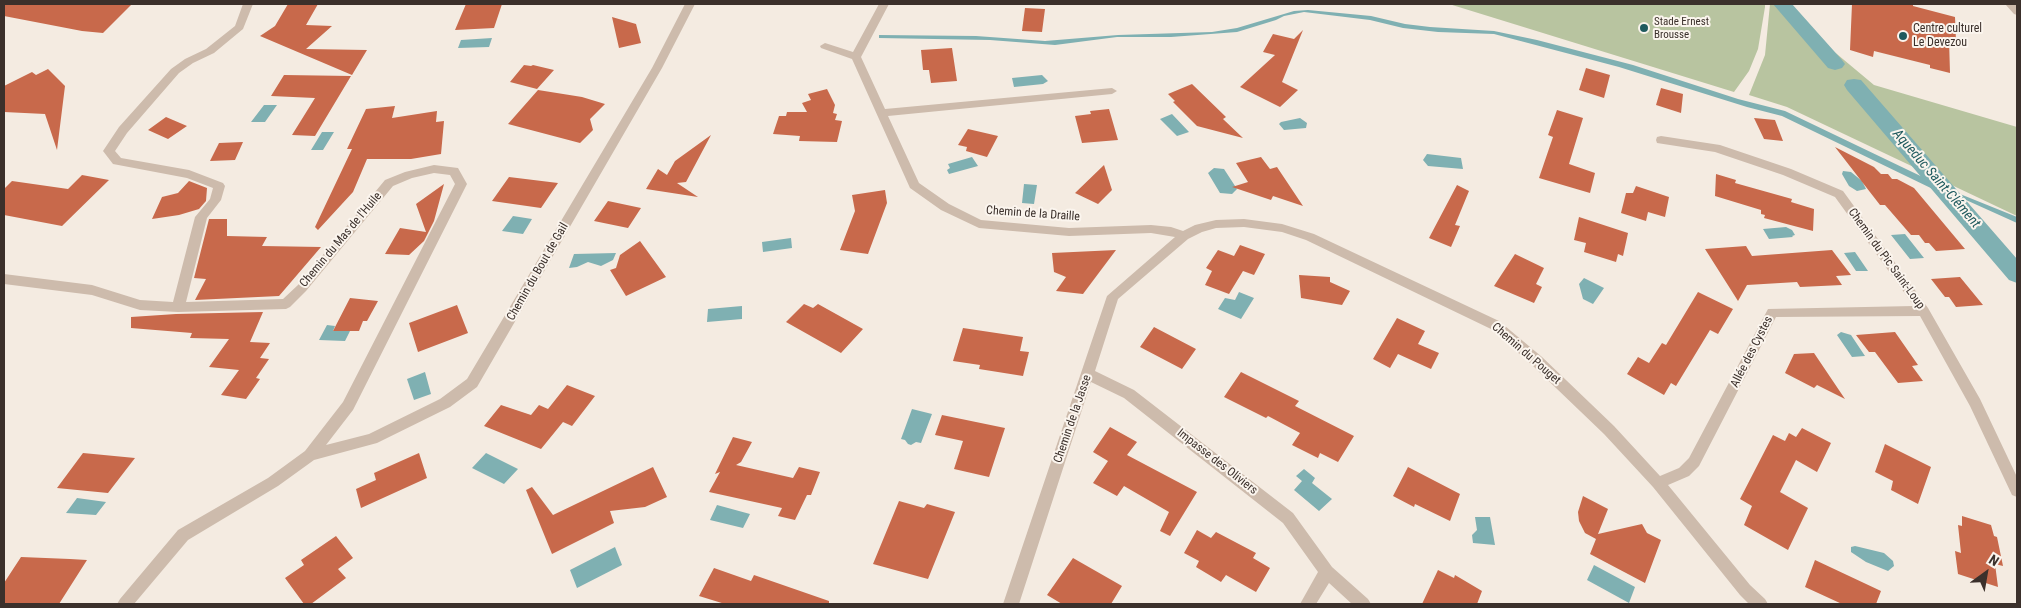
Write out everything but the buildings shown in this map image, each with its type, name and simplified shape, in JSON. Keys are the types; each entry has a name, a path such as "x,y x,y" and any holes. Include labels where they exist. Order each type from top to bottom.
{"street":[{"path":"4,279 92,290 140,305 178,307 201,216 215,200 219,186 189,174 117,161 109,151 122,130 175,72 188,61 210,51 239,27 248,4"},
{"name":"Chemin du Bout de Gail","path":"310,455 372,439 446,403 472,383 642,94 690,4"},
{"path":"825,46 856,57 884,4"},
{"path":"2010,4 2017,12"},
{"name":"Chemin de la Draille","path":"856,57 914,185 945,207 979,224 1069,232 1151,229 1171,231 1184,236"},
{"path":"882,113 1112,91"},
{"name":"Chemin du Pic Saint-Loup","path":"1661,140 1716,148 1787,172 1839,194 1924,311 1975,403 2017,491"},
{"name":"Chemin du Mas de l'Huile","path":"125,604 183,535 273,482 310,455 348,406 416,276 461,184 454,171 434,169 409,175 389,183 302,288 286,304 178,307"},
{"name":"Chemin du Pouget","path":"1163,253 1184,236 1199,228 1216,224 1244,223 1282,228 1310,237 1495,325 1537,361 1609,430 1658,483 1727,569 1760,604"},
{"name":"Chemin de la Jasse","path":"1010,604 1113,296 1163,253"},
{"name":"Allée des Cystes","path":"1658,483 1684,472 1694,462 1772,312 1924,311"},
{"name":"Impasse des Oliviers","path":"1088,374 1129,394 1288,518 1327,572 1363,604"},
{"path":"1308,604 1327,572"}],"green space":[{"name":"Stade Ernest Brousse","path":"1449,4 1765,4 1765,7 1758,49 1749,71 1734,92"},
{"path":"1770,4 1777,4 1874,85 2017,127 2017,216 1787,107 1749,95 1765,55"}],"water":[{"path":"1308,10 1371,16 1405,24 1430,27 1494,31 1633,65 1738,99 1785,111 1931,181 1939,192 1782,116 1619,67 1494,34 1438,32 1403,28 1370,20 1304,12 1284,16 1237,32 1171,37 1117,37 1055,45 990,40 879,38 879,35 976,36 1045,41 1118,35 1212,32 1237,28 1294,11"},
{"path":"492,38 489,47 458,48 461,40"},
{"path":"1042,75 1048,81 1043,84 1014,87 1012,78"},
{"path":"264,105 277,105 265,122 251,122"},
{"path":"1172,114 1189,132 1177,136 1160,119"},
{"path":"1300,118 1307,123 1306,128 1284,130 1279,124 1281,122"},
{"path":"322,132 334,132 323,150 311,150"},
{"path":"1427,154 1461,158 1463,169 1428,166 1423,160"},
{"path":"972,157 978,166 949,174 947,170 950,168 948,164"},
{"path":"1214,168 1224,169 1237,189 1232,194 1220,193 1208,173"},
{"path":"1843,171 1851,172 1862,181 1866,189 1857,191 1849,186 1842,174"},
{"path":"1024,184 1037,185 1034,204 1022,203"},
{"path":"1960,194 2017,217 2017,223 1966,200"},
{"path":"513,216 532,219 523,234 502,231"},
{"path":"1786,227 1792,230 1795,235 1793,237 1769,239 1763,229"},
{"path":"1905,234 1924,258 1910,259 1891,235"},
{"path":"791,238 792,248 763,252 762,242"},
{"path":"1855,252 1868,271 1856,271 1844,253"},
{"path":"616,253 613,260 601,266 588,262 569,268 574,254"},
{"path":"1584,278 1604,288 1593,304 1583,299 1579,284"},
{"path":"1239,292 1254,298 1241,319 1218,309 1225,298 1235,300"},
{"path":"742,306 742,319 707,322 708,309"},
{"path":"327,325 335,326 333,331 350,331 345,341 319,340"},
{"path":"1841,332 1851,335 1865,356 1852,357 1837,335"},
{"path":"425,372 431,394 414,400 407,379"},
{"path":"912,409 932,414 921,443 916,442 911,445 901,439"},
{"path":"486,453 518,469 504,484 472,468"},
{"path":"1304,469 1315,478 1312,483 1332,499 1319,511 1294,490 1302,481 1296,476"},
{"path":"77,498 106,502 96,515 66,513"},
{"path":"717,505 750,514 743,528 710,520"},
{"path":"1475,517 1490,517 1495,545 1473,543 1472,535 1477,530"},
{"path":"1855,546 1884,553 1893,561 1894,566 1888,571 1866,562 1851,552 1851,547"},
{"path":"615,547 622,565 577,588 570,570"},
{"path":"1594,565 1635,587 1629,603 1587,580"}],"waterway":[{"name":"Aqueduc Saint-Clément","path":"1782,4 1835,64"},
{"name":"Aqueduc Saint-Clément","path":"1854,85 2017,274"}],"place":[{"name":"Stade Ernest Brousse","path":"1644,28"},
{"name":"Centre culturel Le Devezou","path":"1903,36"}]}
